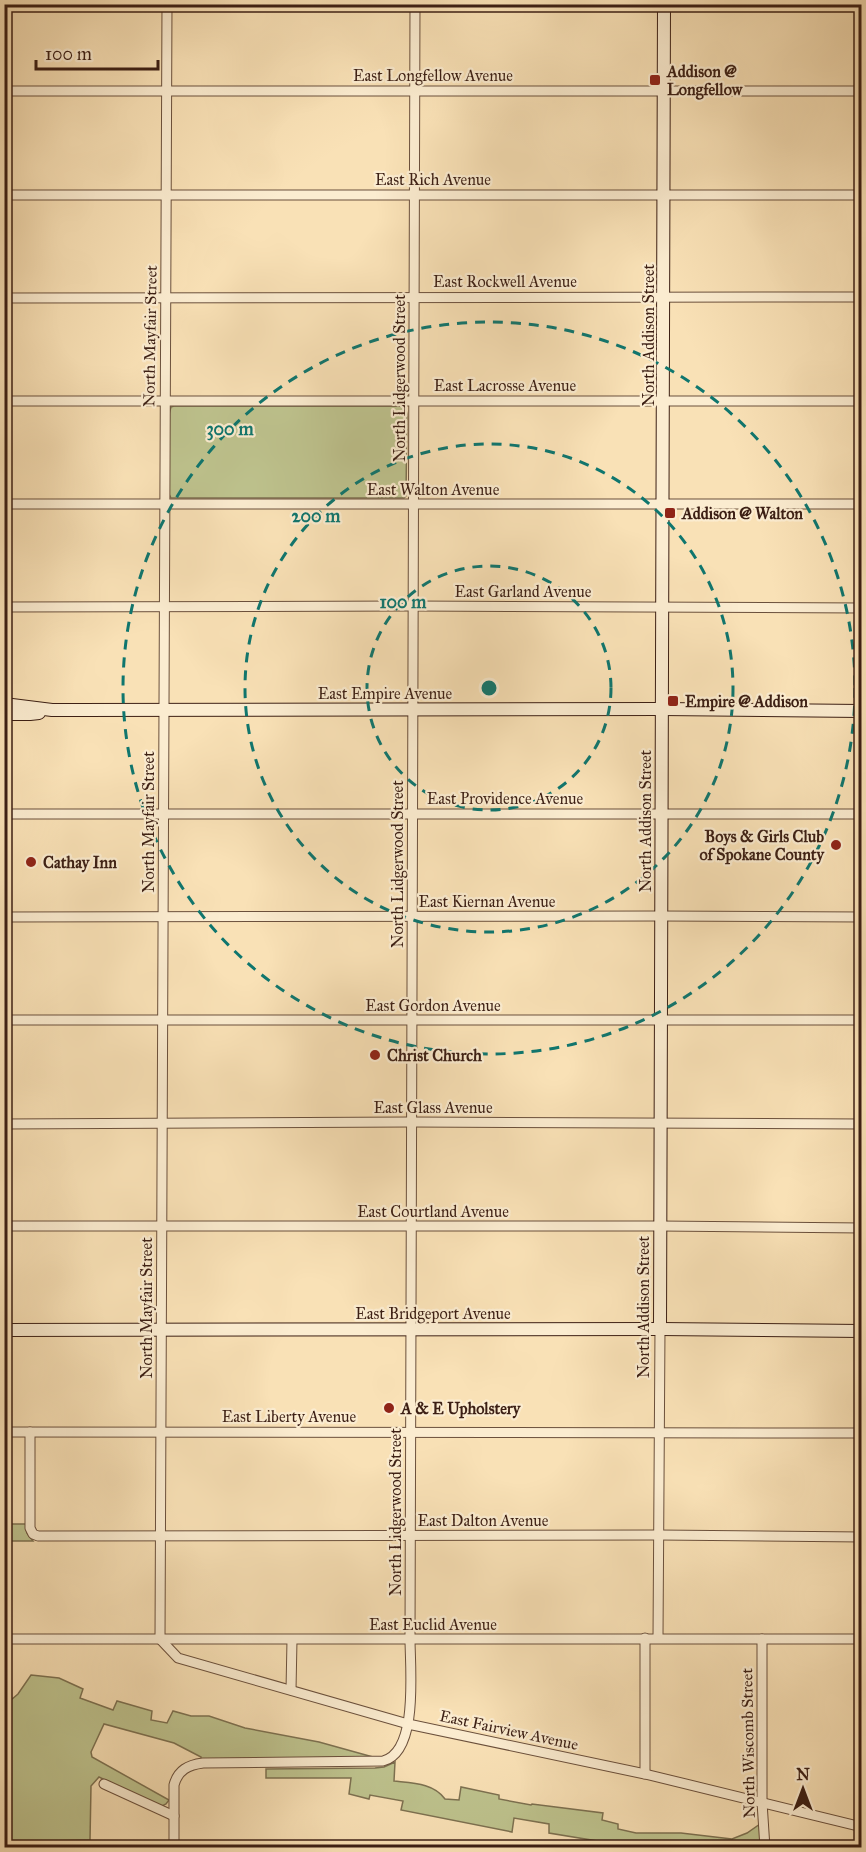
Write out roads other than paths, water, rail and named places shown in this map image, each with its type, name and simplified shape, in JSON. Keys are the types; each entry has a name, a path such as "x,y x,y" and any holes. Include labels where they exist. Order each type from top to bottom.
{"street":[{"name":"North Mayfair Street","path":"160,1639 167,4"},
{"name":"North Lidgerwood Street","path":"408,1724 415,4"},
{"name":"North Addison Street","path":"658,1638 664,4"},
{"name":"East Longfellow Avenue","path":"4,91 861,91"},
{"name":"East Rich Avenue","path":"4,195 861,195"},
{"name":"East Rockwell Avenue","path":"4,298 861,297"},
{"name":"East Lacrosse Avenue","path":"4,401 861,401"},
{"name":"East Walton Avenue","path":"4,504 861,504"},
{"name":"East Garland Avenue","path":"4,607 861,608"},
{"name":"East Empire Avenue","path":"4,704 52,710 861,711"},
{"name":"East Empire Avenue","path":"4,714 30,714 52,710"},
{"name":"East Providence Avenue","path":"4,814 861,814"},
{"name":"East Kiernan Avenue","path":"4,917 861,918"},
{"name":"East Gordon Avenue","path":"4,1020 861,1020"},
{"name":"East Glass Avenue","path":"4,1124 411,1122 861,1124"},
{"name":"East Courtland Avenue","path":"4,1226 861,1228"},
{"name":"East Bridgeport Avenue","path":"4,1330 861,1331"},
{"name":"East Liberty Avenue","path":"4,1432 861,1433"},
{"name":"East Dalton Avenue","path":"30,1432 30,1528 33,1534 38,1536 861,1537"},
{"path":"645,1638 645,1774"},
{"name":"East Euclid Avenue","path":"4,1639 861,1639"},
{"name":"East Fairview Avenue","path":"160,1639 178,1658 408,1724 645,1774 861,1827"},
{"name":"North Wiscomb Street","path":"762,1639 762,1802 765,1848"},
{"path":"291,1690 292,1640"},
{"path":"174,1847 175,1780 182,1771 196,1764 386,1760 394,1756 400,1748 408,1724"},
{"path":"104,1784 174,1816"},
{"path":"4,1846 300,1848"}],"place":[{"name":"Addison @ Longfellow","path":"655,80"},
{"name":"Addison @ Walton","path":"670,513"},
{"name":"Empire @ Addison","path":"673,701"},
{"name":"Boys & Girls Club of Spokane County","path":"836,845"},
{"name":"Cathay Inn","path":"31,862"},
{"name":"Christ Church","path":"375,1055"},
{"name":"A & E Upholstery","path":"389,1408"}]}
